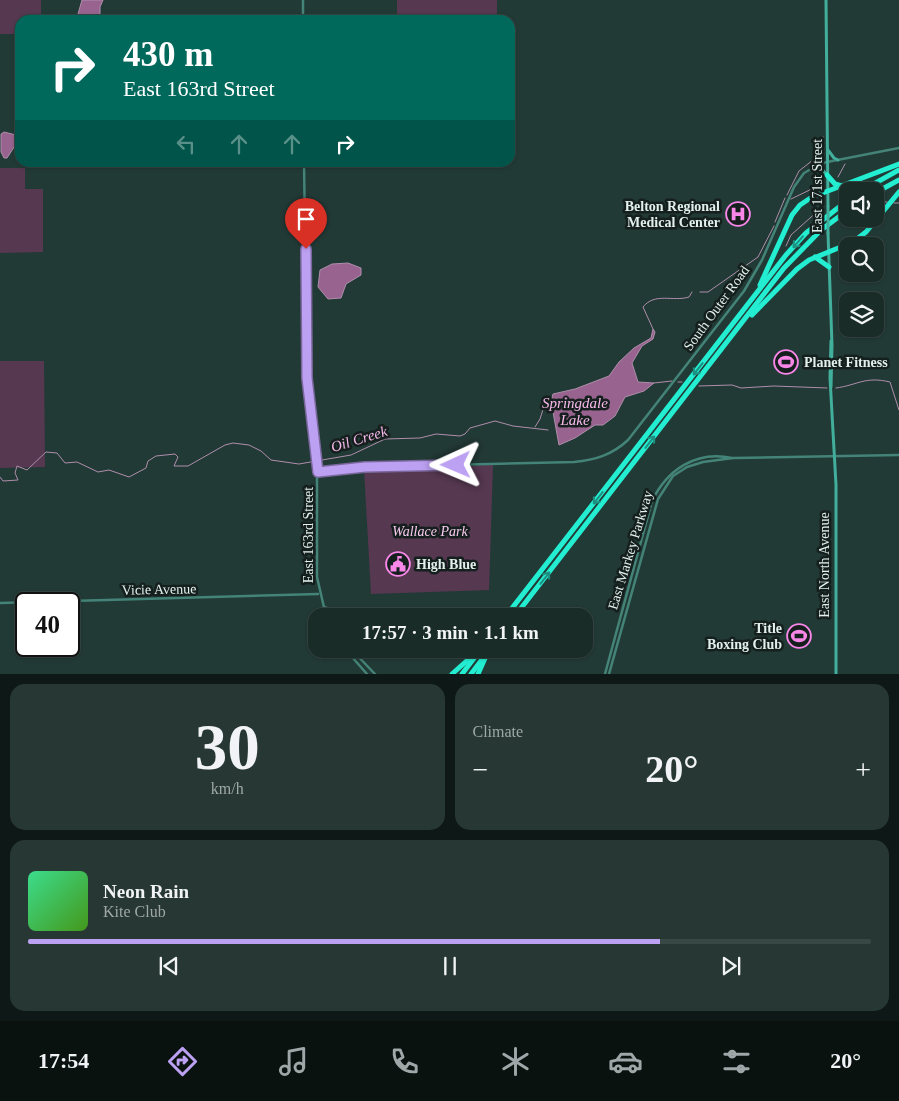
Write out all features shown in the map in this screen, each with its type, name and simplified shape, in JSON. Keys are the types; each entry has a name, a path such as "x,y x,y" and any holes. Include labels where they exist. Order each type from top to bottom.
{"highway":[{"path":"852,182 899,164"},
{"path":"877,182 899,170"},
{"path":"827,175 835,184 839,185"},
{"path":"884,188 899,180"},
{"path":"757,293 795,210 827,189 839,187"},
{"path":"710,365 751,316 797,269 815,257 853,242 866,232 899,192"},
{"path":"512,608 757,293 806,233 839,207"},
{"path":"521,608 797,254 820,230 839,216"},
{"path":"815,257 829,267"},
{"path":"452,674 470,658"},
{"path":"462,674 474,658"},
{"path":"471,674 484,658"},
{"path":"478,674 486,658"}],"main road":[{"name":"East 171st Street","path":"826,0 828,251 834,456"},
{"path":"828,149 834,158 838,160"},
{"path":"812,167 821,168 827,175"},
{"name":"East 171st Street","path":"831,357 831,387"},
{"name":"East North Avenue","path":"834,456 836,674"}],"street":[{"path":"303,0 303,15"},
{"path":"812,167 899,148"},
{"name":"East 163rd Street","path":"304,167 307,378 314,454 318,472 316,577 319,594 324,607 327,608"},
{"name":"South Outer Road","path":"318,472 365,467 591,460 611,453 628,440 735,302 762,260 794,187 804,173 812,167"},
{"path":"733,458 899,455"},
{"name":"East Markey Parkway","path":"604,674 652,501 662,482 680,467 700,458 733,458"},
{"name":"East Markey Parkway","path":"609,674 662,491 673,476 687,467 703,462 733,458"},
{"name":"Vicie Avenue","path":"0,603 319,594"},
{"path":"353,658 367,674"},
{"path":"360,658 375,674"}],"green space":[{"path":"0,0 41,0 41,15 15,15 15,34 0,34"},
{"path":"397,0 497,0 497,15 397,15"},
{"path":"0,168 25,168 25,189 43,189 43,252 0,253"},
{"path":"0,361 44,361 45,467 0,468"},
{"name":"Wallace Park","path":"493,465 489,590 371,594 364,469"}],"water":[{"path":"82,0 103,0 100,7 100,15 78,14"},
{"path":"4,132 15,135 15,146 7,158 4,158 1,152 1,134"},
{"path":"348,263 361,268 361,275 346,284 341,298 328,299 318,287 320,270 332,264"},
{"name":"Springdale Lake","path":"653,329 655,332 653,339 642,346 632,363 638,382 654,383 644,391 625,397 615,416 603,425 595,425 575,438 559,445 551,401 553,394 575,389 609,376 619,362 634,348 651,338"}],"waterway":[{"path":"787,195 799,171 818,156 823,137"},
{"path":"838,177 845,164"},
{"path":"791,199 818,186"},
{"path":"775,222 785,198"},
{"path":"894,203 899,203"},
{"path":"786,246 791,235 819,210"},
{"path":"700,292 708,292 758,257 774,226"},
{"path":"653,329 643,307 648,302 659,299 689,297 692,292"},
{"path":"836,388 868,380 890,382 899,410"},
{"path":"654,383 672,381"},
{"path":"699,386 732,385 741,388 774,386 827,388"},
{"path":"535,427 540,419 545,403 551,398"},
{"name":"Oil Creek","path":"0,477 3,481 18,480 15,473 17,466 27,470 46,452 57,453 65,463 77,462 98,472 109,470 129,477 146,468 148,461 156,456 175,454 178,457 174,466 188,466 225,445 233,443 249,445 261,451 271,460 299,464 351,455 385,439 420,438 436,434 460,436 465,434 470,428 495,421 513,426 548,430"}],"place":[{"name":"Belton Regional Medical Center","path":"738,214"},
{"name":"Planet Fitness","path":"786,362"},
{"name":"High Blue","path":"398,564"},
{"name":"Title Boxing Club","path":"799,636"}],"route":[{"path":"306,249 308,399 314,454 318,472 365,467 456,465"}]}
